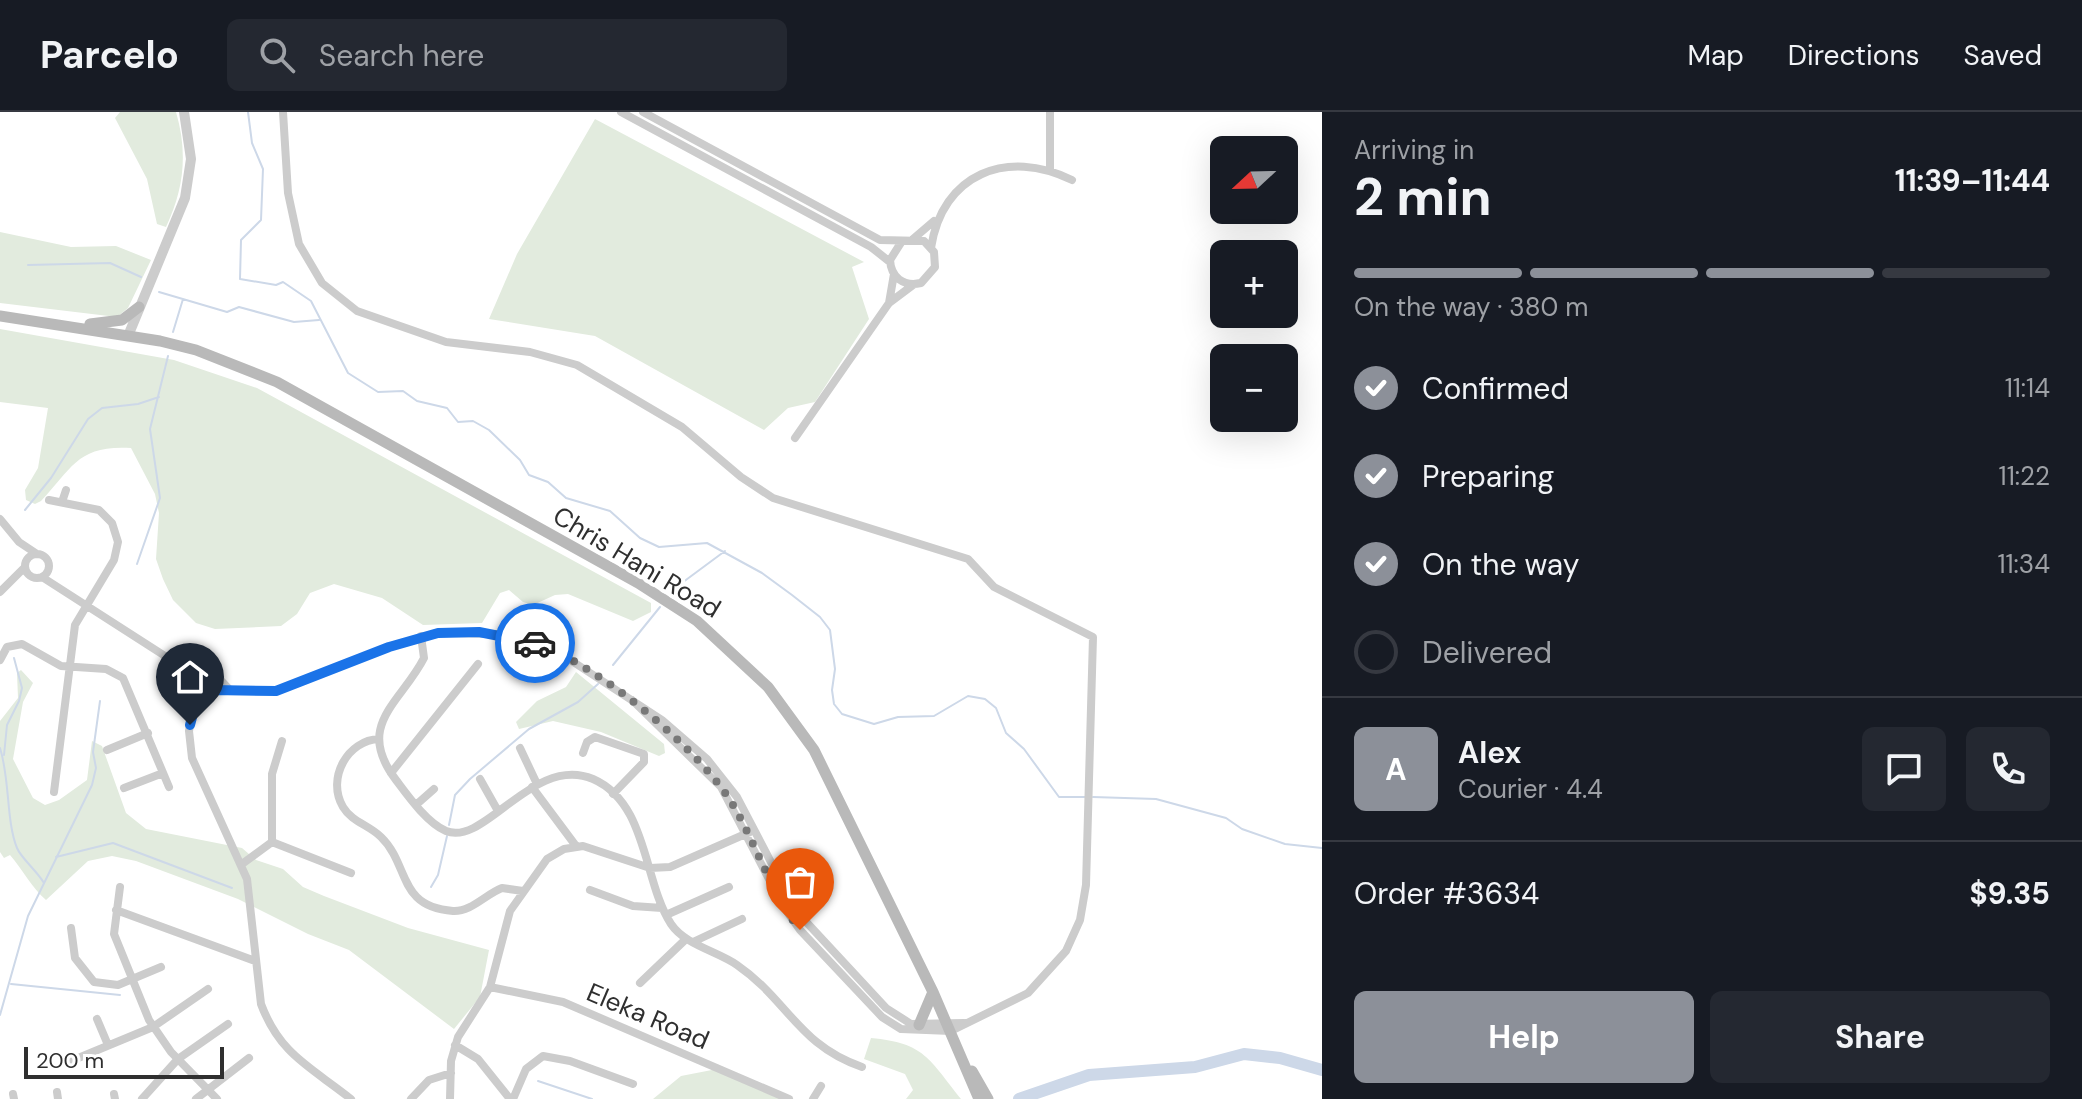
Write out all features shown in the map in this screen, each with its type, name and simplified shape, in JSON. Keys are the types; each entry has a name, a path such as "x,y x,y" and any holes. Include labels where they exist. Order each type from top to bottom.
{"main road":[{"path":"65,325 118,321 139,307"},
{"name":"Chris Hani Road","path":"0,316 196,350 277,382 638,583 673,604 724,642 768,687 814,750 977,1085 988,1099"},
{"path":"919,1025 933,992"},
{"name":"Chris Hani Road","path":"977,1085 979,1099"}],"street":[{"path":"128,336 185,198 191,159 184,112"},
{"path":"196,690 276,691 421,636 479,632 518,637 575,660 662,720 707,759 737,797 790,918 882,1017 909,1031 964,1023 1028,993 1066,951 1080,920 1086,885 1093,637 994,587 968,559 765,493 682,427 577,365 530,352 446,342 357,311 322,283 299,244 288,193 283,112"},
{"path":"621,112 871,247 890,262"},
{"path":"643,112 869,236 888,242 913,239 935,221 957,190 982,174 1014,165 1050,170 1072,180"},
{"path":"1050,112 1050,170"},
{"path":"795,438 889,303 932,274 936,259 931,248 935,221"},
{"path":"913,239 931,248"},
{"path":"889,303 894,274 890,262 892,252 902,241"},
{"path":"894,274 913,285"},
{"path":"62,502 66,490"},
{"path":"49,500 99,510 116,532 114,560 75,625 54,792"},
{"path":"0,519 19,542 47,560 45,574"},
{"path":"19,542 30,576"},
{"path":"0,592 37,554"},
{"path":"14,581 13,589 30,576 45,574 195,675"},
{"path":"421,636 424,658 388,707 379,739 381,754 391,773 436,825 454,833 472,829 535,786 558,776 576,775 600,783 613,794 642,842 664,912 689,940 719,954 753,978 824,1051 862,1067"},
{"path":"0,660 7,647 22,644 68,668 106,669 123,678 169,787"},
{"path":"391,773 478,664"},
{"path":"195,675 208,669 230,690"},
{"path":"195,675 195,706 189,731 192,758 242,864 250,896 261,1004 278,1041 304,1066 351,1099"},
{"path":"195,706 210,692 217,680"},
{"path":"107,750 148,733"},
{"path":"583,753 587,742 595,737 644,754 644,762 613,794"},
{"path":"379,739 364,741 352,749 340,772 338,792 347,812 381,836 411,893 433,906 453,911 468,908 502,888 523,891"},
{"path":"272,842 272,774 282,741"},
{"path":"520,748 535,786 576,846"},
{"path":"124,788 163,773"},
{"path":"480,779 498,811"},
{"path":"417,804 434,789"},
{"path":"751,832 808,927 893,1015 919,1025 949,1027"},
{"path":"450,1099 455,1045 490,987 504,925 523,891 547,859 576,846 593,848 650,868 681,864 751,832"},
{"path":"242,864 272,842"},
{"path":"272,842 351,873"},
{"path":"120,887 114,934 131,980 153,1027 178,1059 217,1099"},
{"path":"590,890 633,906 664,912 729,887"},
{"path":"116,910 255,961"},
{"path":"640,983 689,940 742,919"},
{"path":"71,928 71,949 86,976 110,985 161,967"},
{"name":"Eleka Road","path":"490,987 563,1002 788,1098"},
{"path":"71,1061 153,1027 208,989"},
{"path":"97,1019 108,1045"},
{"path":"142,1099 178,1059 228,1024"},
{"path":"455,1045 478,1059 512,1099 526,1069 543,1056 570,1061 633,1084"},
{"path":"196,1099 206,1088 249,1058"},
{"path":"411,1099 429,1080 451,1073"},
{"path":"813,1099 821,1086"}],"shaded area":[{"path":"120,112 176,112 182,142 182,171 177,199 166,227 157,224 147,179 115,118"},
{"path":"595,119 864,262 852,267 869,319 815,402 788,408 764,430 595,336 489,319 517,254"},
{"path":"0,232 71,247 116,246 151,260 128,308 117,317 0,303"},
{"path":"0,329 174,360 257,388 651,603 651,612 633,621 568,594 555,595 533,605 523,602 509,590 500,593 482,623 423,625 382,598 334,584 310,593 297,614 281,626 215,629 196,623 173,600 163,579 156,559 159,513 155,494 131,448 113,448 88,454 70,468 41,501 35,504 26,500 25,490 38,468 48,408 0,402"},
{"path":"21,670 33,683 23,702 13,759 33,798 45,805 59,800 87,780 92,741 102,746 126,813 146,829 242,848 256,860 283,869 303,887 324,896 408,928 489,950 480,997 454,1029 349,950 308,934 238,899 136,861 112,856 88,861 46,900 10,855 4,858 0,852 0,721 18,698 17,673"},
{"path":"576,672 664,744 665,753 659,756 601,732 553,721 519,729 516,722 537,701 566,687"},
{"path":"871,1038 903,1044 924,1055 961,1099 906,1099 913,1090 905,1074 864,1059"},
{"path":"717,1069 781,1099 653,1099 681,1076"}],"waterway":[{"path":"248,112 252,143 263,169 261,220 241,240 240,279 276,285 283,282 311,301 348,373 378,392 403,391 417,401 447,408 458,422 473,421 489,430 520,460 529,475 548,482 566,498 610,511 640,538 659,547 707,543 762,573 820,617 830,630 835,669 832,690 834,704 842,714 874,724 898,717 934,716 968,696 985,699 996,708 1006,733 1024,749 1059,797 1087,797"},
{"path":"28,265 110,263 141,277"},
{"path":"159,292 227,312 239,307 294,322 319,320"},
{"path":"173,332 183,299"},
{"path":"137,564 160,498 150,429 168,356"},
{"path":"25,510 51,478 88,419 102,408 138,404 159,397"},
{"path":"671,591 725,551"},
{"path":"613,665 660,607"},
{"path":"4,755 7,725 22,688 14,658"},
{"path":"449,825 455,795 470,779 529,729 578,702 598,684"},
{"path":"0,1015 28,916 92,785 100,701"},
{"path":"0,748 17,848 44,883"},
{"path":"1093,797 1156,799 1226,818 1242,829 1285,844 1322,848"},
{"path":"431,887 438,875 447,836"},
{"path":"56,857 113,843 232,888"},
{"path":"11,984 120,995"},
{"path":"1019,1099 1089,1075 1195,1067 1244,1054 1280,1058 1322,1070"},
{"path":"538,1081 592,1099"}],"way so far":[{"path":"535,643 575,660 632,700 706,770 731,802 775,891 800,930"}],"route":[{"path":"190,725 195,706 213,690 276,691 421,636 479,632 518,637 535,643"}]}
